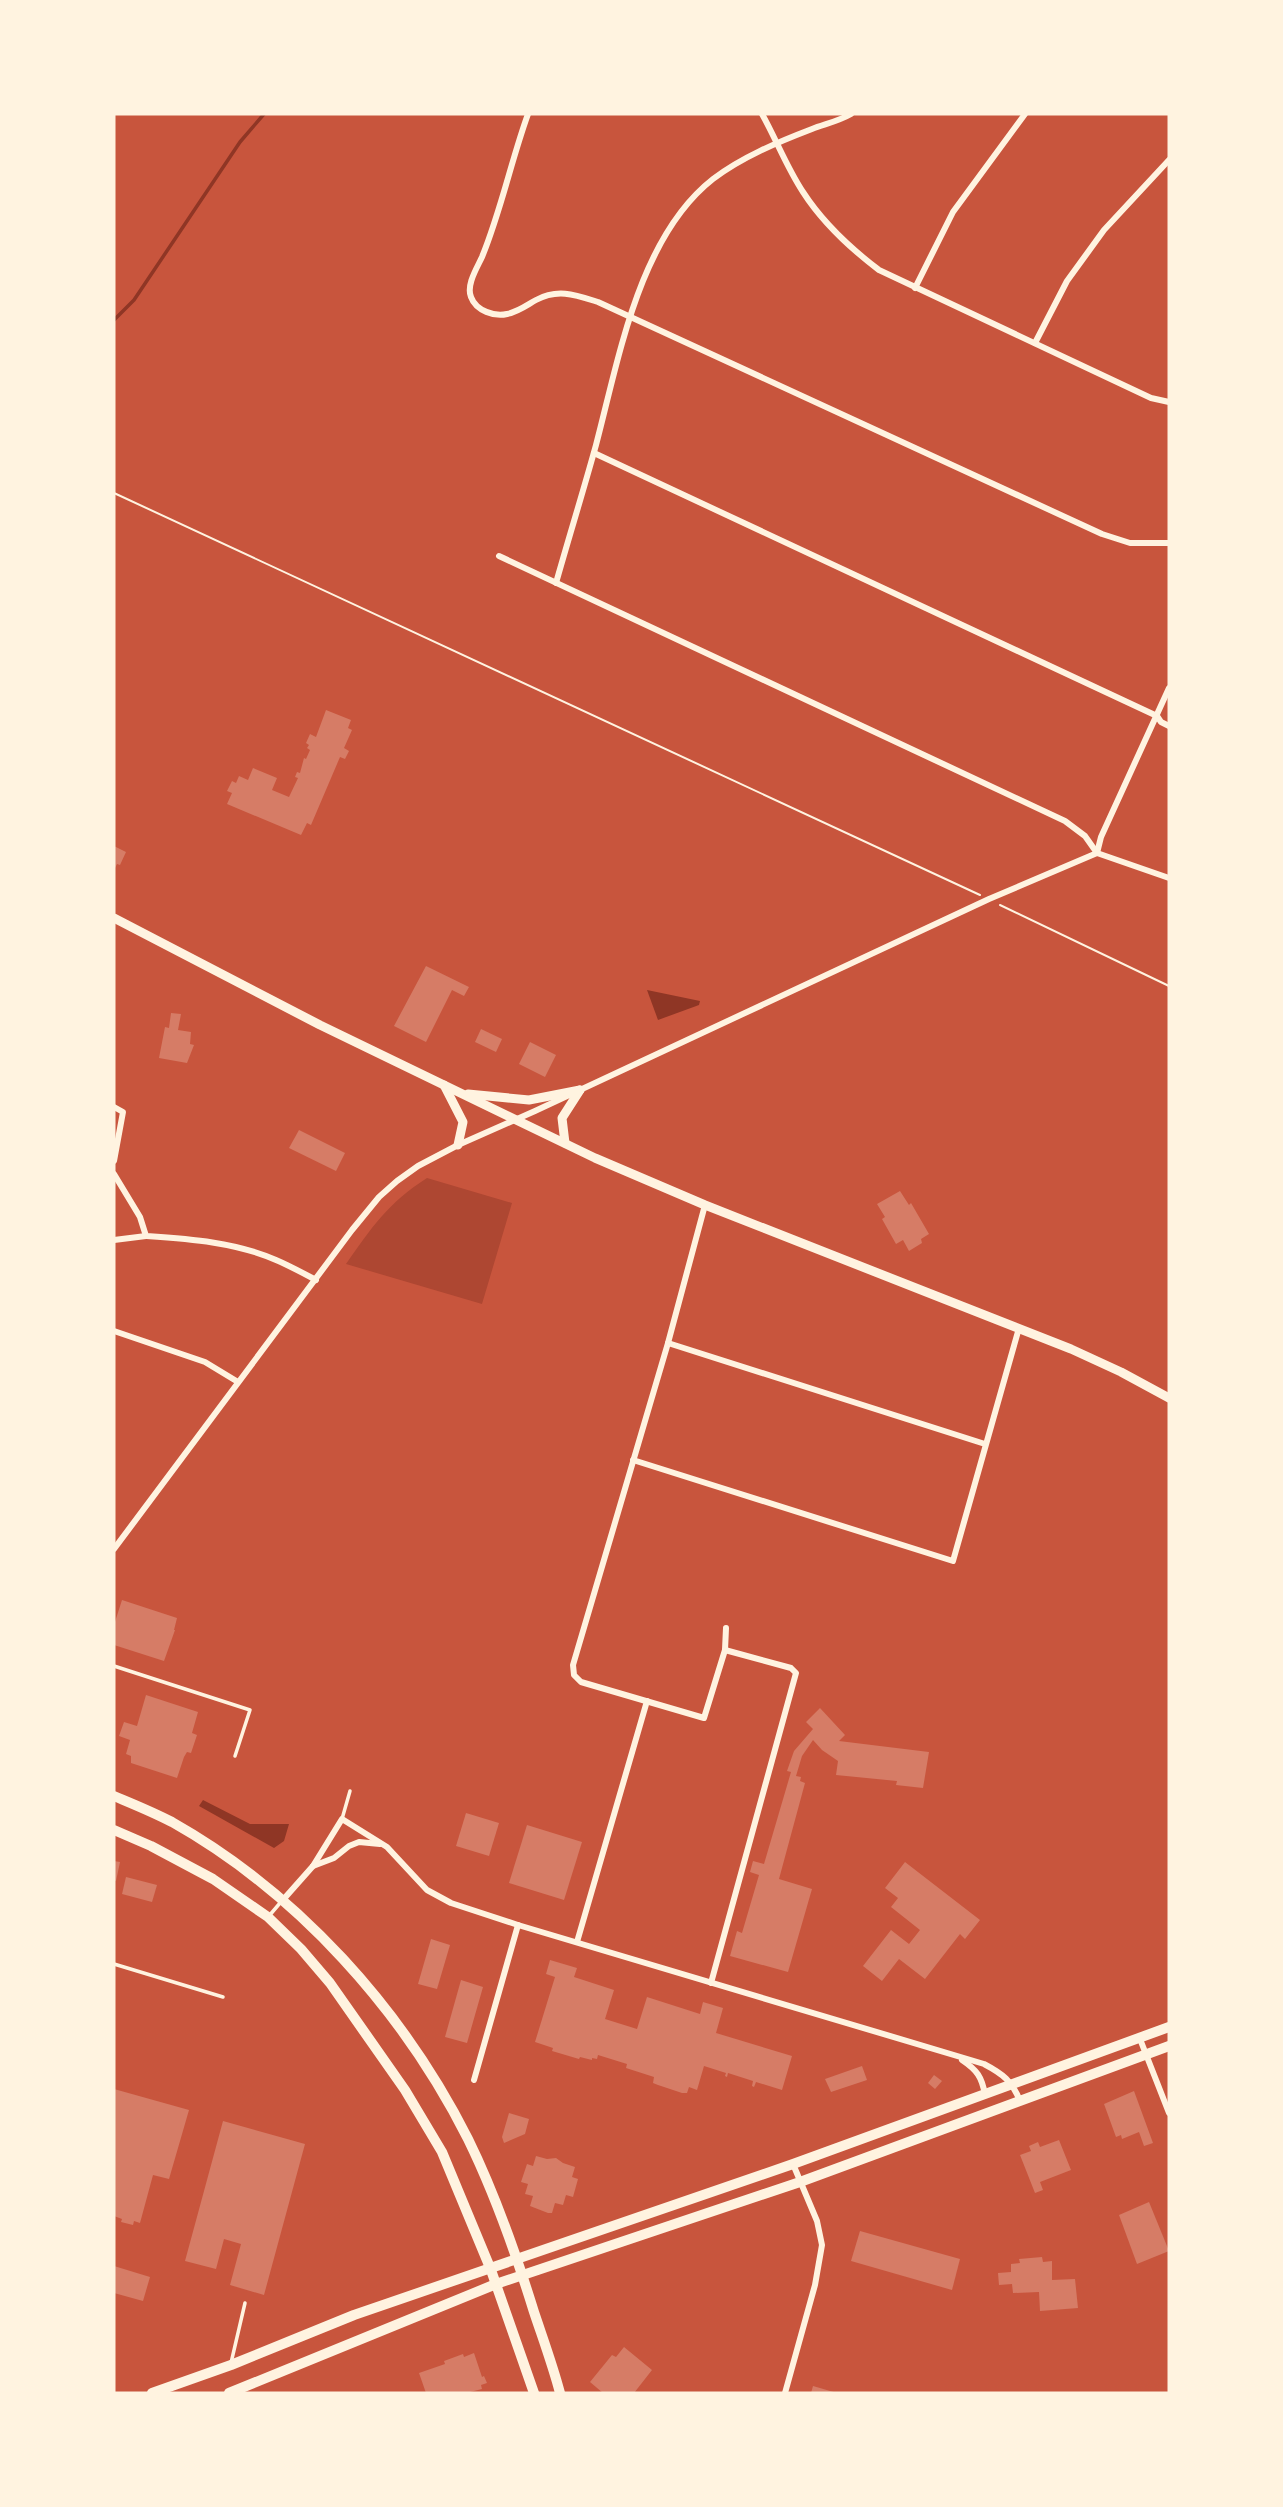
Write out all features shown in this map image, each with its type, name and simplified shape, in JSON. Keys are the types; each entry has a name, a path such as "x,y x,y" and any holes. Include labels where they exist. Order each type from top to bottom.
{"highway":[{"path":"114,1796 171,1821 233,1861 315,1928 353,1969 393,2019 428,2071 468,2140 517,2260 560,2393"},
{"path":"114,1830 213,1879 268,1917 301,1948 330,1983 405,2090 442,2152 491,2270 534,2393"}],"main road":[{"path":"114,918 320,1025 565,1143 705,1205 1019,1328 1121,1372 1169,1398"},
{"path":"444,1085 463,1122 458,1144"},
{"path":"459,1092 529,1100 580,1090"},
{"path":"565,1143 562,1118 580,1090"},
{"path":"152,2393 231,2365 354,2315 793,2164 1169,2027"},
{"path":"229,2393 496,2284 800,2182 1169,2046"}],"street":[{"path":"528,114 493,229 471,283 471,297 478,306 490,314 507,315 540,298 559,292 588,299 630,315 1102,534 1130,543 1169,543"},
{"path":"762,114 802,190 819,214 849,247 879,270 1151,398 1169,402"},
{"path":"556,583 630,315 661,241 689,200 714,178 777,142 851,114"},
{"path":"915,288 953,212 1025,114"},
{"path":"1035,343 1067,281 1104,230 1169,160"},
{"path":"594,453 1157,716 1169,726"},
{"path":"499,556 1065,821 1085,836 1097,853 1169,878"},
{"path":"1097,853 1101,837 1169,688"},
{"path":"114,1549 379,1197 418,1166 458,1144 516,1120 989,899 1097,853"},
{"path":"114,1107 123,1112 114,1161"},
{"path":"114,1174 140,1217 146,1236"},
{"path":"705,1205 668,1343 573,1665 573,1675 581,1682 704,1718 725,1650 726,1628"},
{"path":"114,1240 146,1236 196,1239 275,1259 316,1280"},
{"path":"633,1461 953,1561 1019,1328"},
{"path":"114,1331 205,1362 238,1382"},
{"path":"668,1343 985,1444"},
{"path":"711,1983 796,1673 791,1668 725,1650"},
{"path":"577,1942 647,1700"},
{"path":"282,1902 313,1866 342,1819 382,1844 427,1890 452,1903 517,1925 984,2064 1014,2084 1020,2101"},
{"path":"313,1866 334,1858 359,1842 382,1844"},
{"path":"474,2080 517,1925"},
{"path":"1140,2039 1169,2113"},
{"path":"954,2055 976,2069 983,2080 985,2095"},
{"path":"785,2393 815,2285 822,2245 817,2221 793,2164"}],"lane":[{"path":"114,1667 250,1710 235,1756"},
{"path":"342,1819 350,1791"},
{"path":"268,1917 282,1902"},
{"path":"114,1964 223,1997"},
{"path":"231,2365 245,2303"}],"path":[{"path":"114,493 981,895"},
{"path":"997,903 1169,986"}],"shaded area":[{"path":"647,990 700,1001 699,1005 658,1020"},
{"path":"427,1178 512,1203 482,1304 346,1264 391,1206"},
{"path":"203,1800 250,1824 289,1824 284,1841 274,1848 199,1806"}],"building":[{"path":"326,710 351,720 348,728 352,730 344,748 349,751 345,759 340,757 311,825 307,823 301,835 227,804 232,793 227,791 232,781 236,783 239,776 248,780 253,768 277,778 272,790 289,797 298,778 295,777 297,772 300,773 304,758 306,759 310,750 306,743 310,734 316,737"},
{"path":"114,846 126,852 120,865 117,864 114,870"},
{"path":"426,966 469,987 464,996 452,990 426,1042 394,1026"},
{"path":"171,1013 181,1014 178,1030 191,1032 190,1044 194,1045 187,1063 159,1058 165,1027 169,1028"},
{"path":"481,1029 502,1039 496,1052 475,1042"},
{"path":"530,1042 556,1055 545,1077 519,1064"},
{"path":"299,1130 345,1153 336,1171 289,1148"},
{"path":"900,1191 909,1205 911,1203 929,1234 921,1239 922,1243 909,1251 903,1240 896,1244 877,1204"},
{"path":"122,1600 177,1618 164,1661 114,1645 114,1625"},
{"path":"146,1695 198,1712 192,1733 197,1735 191,1753 187,1752 184,1757 177,1778 131,1763 131,1756 126,1754 130,1740 119,1736 124,1722 137,1726"},
{"path":"820,1708 845,1735 839,1741 929,1752 923,1788 896,1785 897,1781 836,1775 838,1761 813,1740 802,1756 796,1776 801,1777 800,1781 805,1783 779,1879 812,1889 788,1972 730,1956 737,1931 742,1933 759,1875 750,1872 753,1861 764,1864 791,1772 787,1771 794,1751 813,1729 806,1722"},
{"path":"466,1813 499,1823 489,1856 456,1846"},
{"path":"527,1825 582,1842 564,1900 509,1883"},
{"path":"114,1861 120,1862 116,1881 114,1880"},
{"path":"905,1862 980,1920 965,1939 960,1934 925,1979 899,1959 882,1981 863,1966 891,1930 909,1944 920,1930 891,1907 898,1898 885,1888"},
{"path":"126,1877 157,1885 152,1902 122,1894"},
{"path":"431,1939 450,1945 437,1989 418,1984"},
{"path":"550,1960 577,1968 574,1977 614,1990 605,2019 637,2029 647,1997 700,2014 703,2002 723,2008 716,2033 792,2056 782,2090 756,2082 754,2087 753,2081 728,2073 727,2077 726,2073 704,2066 697,2090 689,2087 687,2093 682,2093 653,2083 654,2077 626,2068 627,2064 598,2055 597,2059 579,2059 552,2051 553,2048 535,2042 555,1977 546,1974"},
{"path":"461,1980 483,1987 467,2043 445,2037"},
{"path":"862,2066 867,2080 831,2092 825,2079"},
{"path":"934,2075 942,2081 935,2089 928,2083"},
{"path":"114,2089 189,2110 169,2179 153,2175 140,2223 134,2221 133,2225 121,2222 122,2219 114,2216"},
{"path":"1134,2091 1153,2143 1144,2146 1139,2132 1122,2139 1121,2135 1116,2137 1104,2104"},
{"path":"509,2113 529,2119 525,2134 504,2143 502,2137"},
{"path":"223,2121 305,2144 264,2295 230,2285 241,2244 224,2239 216,2269 185,2261"},
{"path":"1059,2140 1071,2170 1040,2182 1043,2190 1035,2193 1020,2155 1031,2151 1029,2146 1038,2142 1040,2147"},
{"path":"536,2156 556,2158 575,2167 572,2177 578,2179 573,2197 566,2195 563,2205 555,2203 552,2213 530,2206 533,2196 525,2194 528,2184 521,2182 527,2164 533,2166"},
{"path":"1149,2202 1169,2251 1137,2264 1119,2215"},
{"path":"860,2231 960,2259 952,2290 851,2261"},
{"path":"1042,2257 1043,2262 1052,2261 1052,2280 1075,2279 1078,2308 1040,2311 1039,2292 1013,2293 1012,2284 999,2285 998,2273 1011,2272 1011,2264 1020,2263 1019,2259"},
{"path":"114,2266 150,2277 143,2301 114,2293"},
{"path":"624,2347 652,2370 634,2393 603,2393 590,2382 612,2355 616,2357"},
{"path":"474,2353 482,2377 484,2376 487,2383 481,2385 482,2389 466,2393 426,2393 419,2373 463,2354 464,2357"},
{"path":"813,2386 837,2393 811,2393"}],"waterway":[{"path":"114,320 134,300 240,142 264,114"}]}
